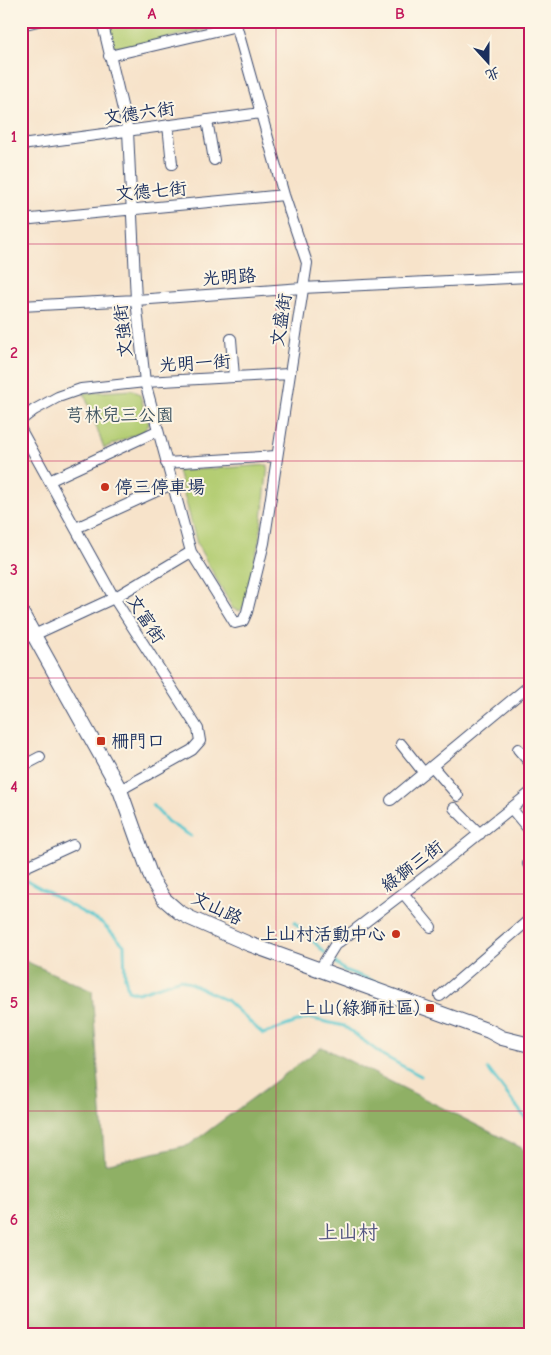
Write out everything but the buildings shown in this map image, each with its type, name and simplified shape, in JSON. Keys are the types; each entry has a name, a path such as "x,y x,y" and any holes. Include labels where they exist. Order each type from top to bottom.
{"main road":[{"name":"文山路","path":"21,612 120,790 152,880 164,899 179,912 249,944 320,968 489,1031 502,1038 530,1045"}],"street":[{"path":"21,25 38,21"},
{"name":"文強街","path":"102,21 128,131 136,300 145,382 191,552 235,623"},
{"path":"109,56 236,24"},
{"name":"文盛街","path":"235,623 243,621 264,543 288,374 307,263 284,195 236,24"},
{"name":"文德六街","path":"21,145 261,113"},
{"path":"207,120 214,160"},
{"path":"168,125 172,164"},
{"name":"文德七街","path":"21,220 284,195"},
{"name":"光明路","path":"21,306 302,288 530,277"},
{"path":"231,339 234,378"},
{"name":"光明一街","path":"21,420 34,410 58,397 81,389 145,382 288,374"},
{"name":"文富街","path":"21,430 114,598 198,729 200,741 192,750 120,790"},
{"path":"49,481 157,431"},
{"path":"166,463 276,456"},
{"path":"76,528 172,484"},
{"path":"34,635 114,598 191,552"},
{"path":"391,800 530,685"},
{"path":"401,744 458,796"},
{"path":"518,749 530,763"},
{"path":"21,767 40,757"},
{"name":"綠獅三街","path":"320,968 335,945 480,834 530,793"},
{"path":"454,808 480,834"},
{"path":"511,808 530,831"},
{"path":"21,861 25,867 73,845"},
{"path":"403,893 431,927"},
{"path":"440,996 530,919"}],"green space":[{"path":"108,21 227,21 225,25 123,48 113,45"},
{"name":"芎林兒三公園","path":"133,390 140,395 149,424 144,431 104,448 84,393"},
{"path":"268,465 260,537 244,606 240,611 233,609 197,544 178,471"},
{"path":"21,959 92,991 105,1164 189,1145 322,1047 522,1148 530,1156 530,1334 21,1334"}],"waterway":[{"path":"152,805 168,822 191,836"},
{"path":"21,878 102,923 124,945 125,977 128,990 138,993 181,979 226,1000 263,1034 308,1018 344,1026 384,1056 421,1076"},
{"path":"294,922 325,953"},
{"path":"335,962 344,970 449,1009"},
{"path":"488,1069 530,1124"}],"place":[{"name":"停三停車場","path":"105,487"},
{"name":"柵門口","path":"101,741"},
{"name":"上山村活動中心","path":"396,934"},
{"name":"上山(綠獅社區)","path":"430,1008"}],"district":[{"name":"上山村","path":"348,1232"}]}
